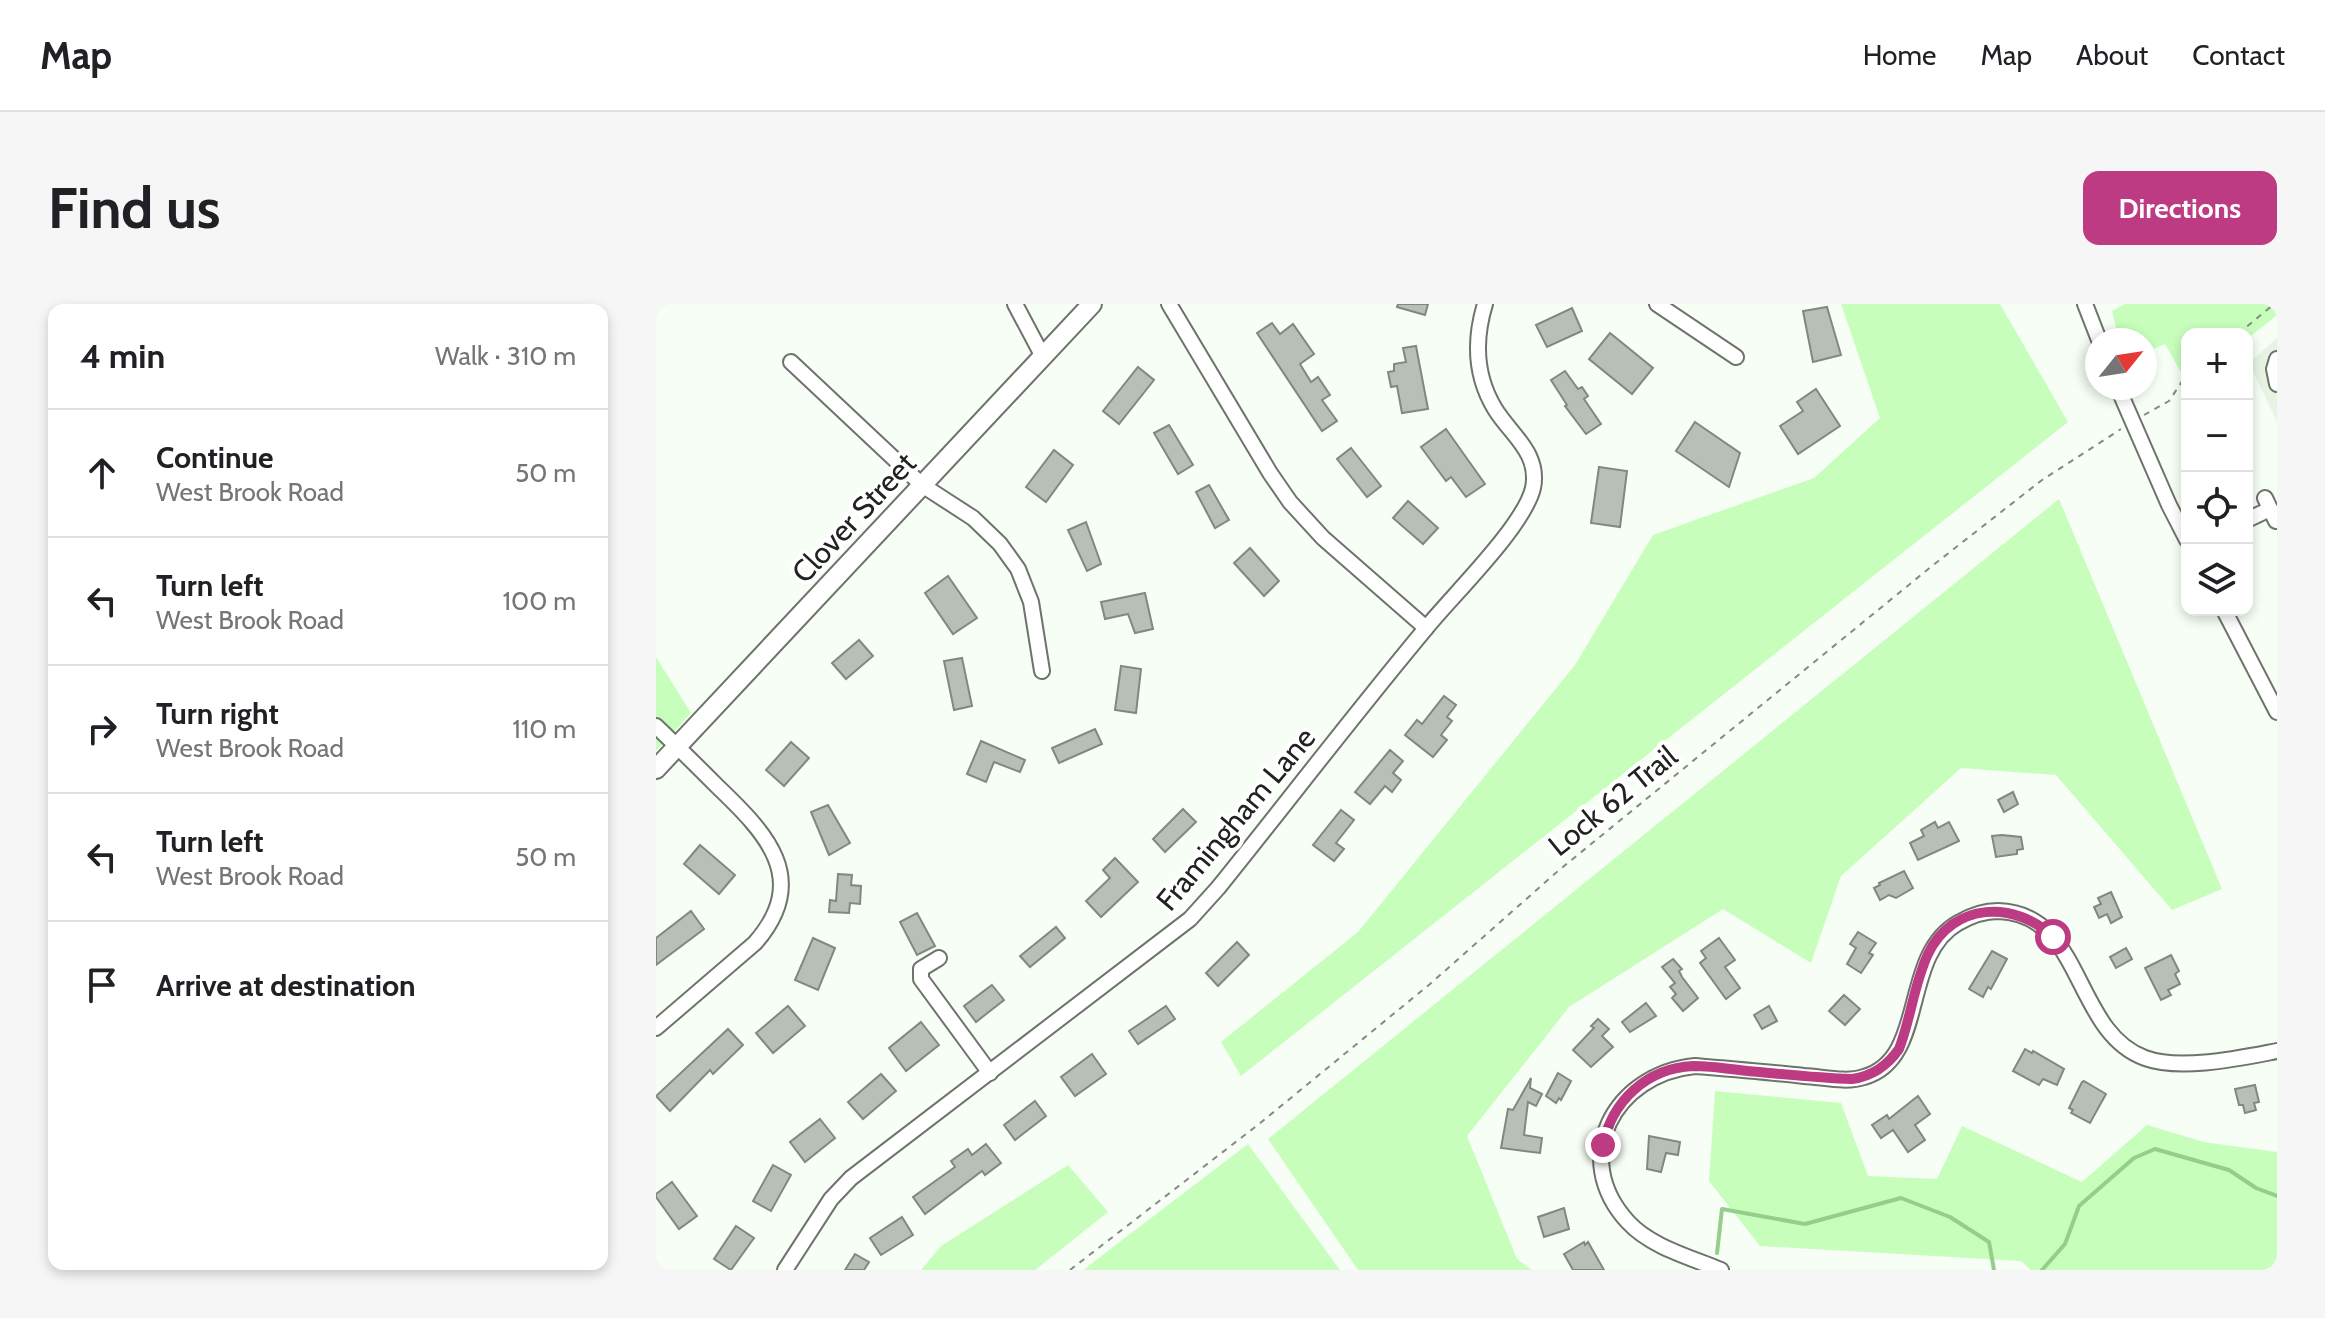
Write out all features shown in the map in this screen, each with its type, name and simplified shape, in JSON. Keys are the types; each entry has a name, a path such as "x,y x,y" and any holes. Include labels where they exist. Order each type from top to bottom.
{"main road":[{"name":"Clover Street","path":"656,769 1092,304"}],"street":[{"path":"1015,304 1042,355"},
{"path":"1169,304 1290,502 1323,538 1426,628"},
{"name":"Framingham Lane","path":"785,1270 841,1188 1190,919 1426,628 1509,531 1525,506 1534,474 1523,443 1497,411 1481,378 1477,356 1478,336 1485,304"},
{"path":"1657,304 1736,357"},
{"path":"2085,304 2094,328"},
{"path":"2277,359 2274,369 2277,384"},
{"path":"791,362 922,485 973,518 1010,556 1031,602 1042,671"},
{"path":"2123,400 2181,527"},
{"path":"2227,616 2277,712"},
{"path":"656,726 763,832 778,865 780,894 772,920 755,943 656,1028"},
{"path":"1721,1270 1655,1242 1629,1223 1615,1203 1605,1175 1603,1145 1606,1130 1620,1103 1641,1084 1681,1067 1852,1079 1875,1073 1899,1049 1928,953 1950,927 1973,915 2009,912 2033,920 2044,928 2068,958 2103,1025 2121,1044 2144,1058 2182,1064 2277,1051"},
{"path":"939,958 921,969 921,979 990,1073"}],"path":[{"path":"2245,328 2274,304"},
{"name":"Lock 62 Trail","path":"1070,1270 1259,1124 1430,984 1558,871 1932,566 2042,480 2169,401 2181,383"}],"shaded area":[{"path":"2277,338 2277,422 2253,371 2253,359"}],"green space":[{"path":"1841,304 2000,304 2068,422 1241,1076 1221,1042 1358,932 1575,665 1653,535 1814,478 1880,418"},
{"path":"2125,304 2277,304 2277,315 2253,334 2253,328 2181,328 2181,372 2165,344 2157,348 2157,328 2116,328 2112,311"},
{"path":"2059,499 2222,889 2172,910 2056,775 1961,768 1841,876 1811,963 1723,909 1569,1007 1467,1136 1517,1259 1532,1270 1358,1270 1268,1139"},
{"path":"656,657 691,713 656,751"},
{"path":"1715,1091 1841,1103 1868,1176 1937,1179 1962,1126 2082,1182 2147,1125 2204,1142 2277,1152 2277,1270 2031,1270 2021,1261 1760,1246 1709,1181"},
{"path":"1248,1144 1340,1270 1084,1270 1096,1260"},
{"path":"1068,1165 1108,1212 1035,1270 921,1270 941,1246"}],"building":[{"path":"1398,304 1428,304 1425,315 1397,307"},
{"path":"1827,307 1841,355 1813,362 1803,311"},
{"path":"1572,308 1582,331 1547,347 1536,325"},
{"path":"1272,323 1280,334 1293,324 1314,354 1300,364 1311,382 1318,377 1330,395 1322,400 1337,421 1322,431 1257,333"},
{"path":"1610,333 1653,368 1632,394 1589,359"},
{"path":"1416,346 1428,409 1402,413 1397,386 1391,387 1388,372 1394,371 1394,364 1406,362 1403,348"},
{"path":"1138,367 1154,380 1119,424 1103,411"},
{"path":"1565,371 1578,389 1582,387 1588,396 1584,399 1601,424 1586,434 1551,380"},
{"path":"1816,389 1840,426 1798,454 1780,426 1803,411 1797,402"},
{"path":"1695,422 1740,453 1729,487 1676,451"},
{"path":"1169,425 1193,465 1178,474 1154,433"},
{"path":"1446,429 1485,484 1466,497 1451,477 1446,481 1421,447"},
{"path":"1351,448 1381,486 1367,497 1337,459"},
{"path":"1054,450 1073,465 1046,502 1026,487"},
{"path":"1599,467 1627,471 1620,527 1591,523"},
{"path":"1209,485 1229,520 1215,528 1196,492"},
{"path":"1408,501 1438,528 1423,544 1393,518"},
{"path":"1086,522 1101,564 1087,571 1068,530"},
{"path":"1250,548 1279,581 1264,596 1234,563"},
{"path":"948,576 977,618 953,634 925,593"},
{"path":"1145,593 1153,629 1135,633 1128,614 1105,619 1101,602"},
{"path":"859,640 873,656 846,679 832,663"},
{"path":"962,658 972,706 954,710 944,661"},
{"path":"1121,666 1141,669 1136,713 1115,710"},
{"path":"1444,696 1456,705 1447,717 1452,721 1441,735 1447,740 1433,757 1405,735 1417,720 1422,724"},
{"path":"1095,729 1102,744 1059,763 1052,748"},
{"path":"981,741 1025,760 1020,772 994,762 986,782 967,774"},
{"path":"791,742 809,758 784,786 766,770"},
{"path":"1390,750 1403,761 1393,773 1401,780 1392,792 1385,786 1370,804 1355,792"},
{"path":"2013,792 2018,804 2004,812 1998,800"},
{"path":"828,805 850,843 829,855 811,812"},
{"path":"1183,809 1196,822 1165,852 1153,839"},
{"path":"1341,810 1354,820 1336,843 1344,849 1334,861 1313,845"},
{"path":"1935,822 1938,828 1949,822 1959,841 1918,860 1910,843 1924,836 1921,830"},
{"path":"1992,836 2021,837 2023,849 2017,850 2017,854 1996,857"},
{"path":"700,845 735,875 719,894 684,864"},
{"path":"1115,858 1138,882 1101,917 1086,901 1110,878 1103,870"},
{"path":"1904,871 1913,888 1896,898 1889,895 1880,900 1874,888"},
{"path":"838,874 852,875 851,885 861,886 860,904 850,903 849,913 829,912 830,900 836,901"},
{"path":"2111,892 2122,917 2111,923 2107,914 2099,918 2094,907 2101,904 2098,898"},
{"path":"691,911 704,929 656,965 656,938"},
{"path":"917,913 935,946 917,955 900,922"},
{"path":"1056,927 1065,938 1030,967 1020,956"},
{"path":"1858,932 1876,943 1869,953 1873,955 1861,973 1847,964 1856,948 1850,944"},
{"path":"813,938 835,948 818,990 795,980"},
{"path":"1719,938 1735,960 1725,967 1740,988 1726,999 1700,963 1706,958 1701,951"},
{"path":"1237,942 1249,955 1218,986 1206,973"},
{"path":"2126,948 2132,959 2116,968 2110,957"},
{"path":"1992,951 2007,959 1991,989 1988,987 1983,997 1969,989"},
{"path":"2171,955 2179,971 2175,974 2180,984 2168,990 2171,995 2161,1000 2145,968"},
{"path":"1673,959 1698,998 1683,1011 1672,998 1676,994 1670,987 1675,983 1662,967"},
{"path":"992,985 1004,1000 976,1022 964,1006"},
{"path":"1844,995 1860,1009 1845,1025 1829,1011"},
{"path":"1646,1003 1656,1016 1630,1032 1622,1022"},
{"path":"788,1006 805,1026 773,1053 756,1033"},
{"path":"1166,1006 1175,1019 1138,1044 1129,1031"},
{"path":"1769,1006 1777,1021 1762,1029 1754,1015"},
{"path":"1598,1019 1609,1029 1602,1036 1613,1047 1591,1067 1573,1050 1594,1028 1591,1026"},
{"path":"921,1022 939,1045 906,1071 889,1048"},
{"path":"728,1029 743,1045 713,1074 710,1070 670,1111 656,1096"},
{"path":"2025,1049 2064,1069 2057,1085 2043,1079 2039,1085 2013,1071"},
{"path":"1092,1054 1106,1074 1075,1096 1061,1077"},
{"path":"1558,1073 1571,1081 1561,1100 1559,1098 1556,1103 1546,1096"},
{"path":"881,1074 896,1091 863,1119 848,1102"},
{"path":"1531,1078 1530,1088 1542,1094 1536,1106 1528,1102 1524,1135 1542,1138 1540,1153 1501,1148 1508,1109 1513,1110"},
{"path":"2084,1081 2106,1094 2090,1123 2071,1113 2073,1110 2069,1108"},
{"path":"2255,1085 2259,1102 2254,1103 2256,1110 2245,1113 2243,1105 2239,1105 2235,1089"},
{"path":"1918,1096 1930,1114 1915,1125 1925,1140 1908,1152 1893,1130 1881,1138 1872,1125 1887,1115 1889,1119"},
{"path":"1035,1101 1046,1116 1015,1140 1004,1125"},
{"path":"820,1119 835,1138 805,1162 790,1142"},
{"path":"1649,1136 1680,1142 1678,1155 1666,1153 1661,1172 1647,1169"},
{"path":"986,1144 1001,1163 985,1175 982,1171 925,1214 913,1197 955,1167 951,1161 968,1149 972,1155"},
{"path":"773,1165 791,1175 771,1211 753,1201"},
{"path":"672,1182 697,1216 679,1229 656,1197"},
{"path":"1564,1208 1569,1229 1544,1237 1538,1217"},
{"path":"902,1217 913,1235 881,1255 870,1238"},
{"path":"736,1226 754,1238 731,1270 714,1259"},
{"path":"1584,1242 1585,1245 1588,1242 1604,1270 1573,1270 1564,1254"},
{"path":"855,1254 869,1262 864,1270 845,1270"}],"waterway":[{"path":"2042,1270 2065,1244 2079,1206 2134,1158 2155,1149 2229,1170 2256,1188 2277,1196"},
{"path":"1717,1253 1722,1209 1805,1224 1901,1198 1950,1217 1989,1242 1994,1270"}],"route":[{"path":"1603,1145 1613,1114 1630,1092 1654,1076 1681,1067 1839,1079 1875,1073 1899,1049 1928,953 1950,927 1973,915 1995,911 2020,915 2033,920 2053,937"}]}
